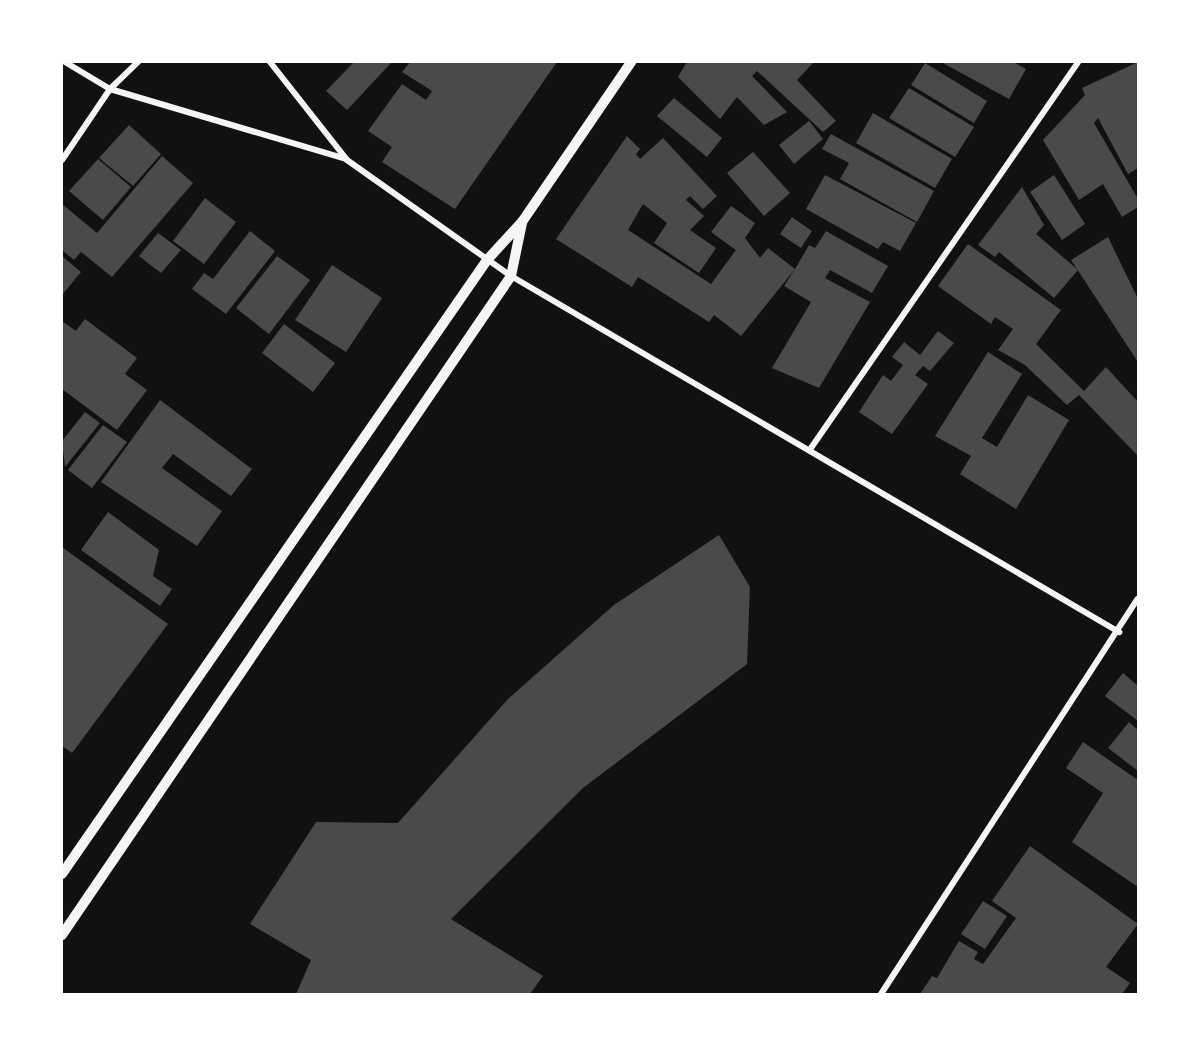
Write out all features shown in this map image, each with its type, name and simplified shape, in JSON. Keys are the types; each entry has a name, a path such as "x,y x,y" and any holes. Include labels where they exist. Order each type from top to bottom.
{"street":[{"path":"65,62 110,89 347,160"},
{"path":"62,160 110,89 138,62"},
{"path":"270,62 347,160 510,276 811,448 1119,632"},
{"path":"62,874 487,260 522,222 632,62"},
{"path":"811,448 1078,62"},
{"path":"62,935 510,276 522,222"},
{"path":"881,994 1119,632 1138,599"}],"building":[{"path":"354,62 391,63 347,110 326,91"},
{"path":"410,62 557,62 455,209 382,162 392,147 368,131 402,84 426,100 432,91 402,72"},
{"path":"687,62 814,62 797,80 836,121 823,132 757,71 752,76 787,112 764,125 737,97 720,119 678,77"},
{"path":"941,62 1013,62 1026,69 1009,99"},
{"path":"1138,62 1138,168 1128,174 1098,118 1094,123 1138,199 1138,207 1122,217 1103,184 1079,200 1043,140 1085,95 1082,88"},
{"path":"925,63 987,101 974,123 911,85"},
{"path":"909,88 974,127 955,157 889,118"},
{"path":"674,98 722,138 707,157 657,116"},
{"path":"873,113 952,159 935,188 856,143"},
{"path":"809,121 823,139 794,164 779,145"},
{"path":"129,125 161,154 133,186 99,158"},
{"path":"831,134 934,191 917,222 840,179 849,163 822,149"},
{"path":"627,136 640,149 636,154 640,159 663,138 717,196 703,209 690,196 686,200 704,216 690,230 716,248 699,273 654,243 667,223 643,204 628,230 711,284 736,250 711,232 731,206 755,223 745,238 760,258 768,248 795,269 741,336 714,315 709,322 638,277 632,287 556,239"},
{"path":"753,152 790,193 764,216 727,173"},
{"path":"162,156 193,183 112,277 81,252 74,260 62,250 62,204 97,233"},
{"path":"98,159 131,187 103,220 69,191"},
{"path":"825,175 916,223 900,251 883,242 878,249 806,209"},
{"path":"1054,175 1085,224 1062,240 1030,192"},
{"path":"1022,187 1044,225 1036,234 1078,270 1054,298 999,252 995,257 978,245"},
{"path":"205,198 236,222 204,264 173,241"},
{"path":"792,217 812,231 801,248 780,234"},
{"path":"250,231 275,251 226,314 192,289 204,273 213,279"},
{"path":"826,231 888,266 872,293 830,270 825,278 870,302 819,388 772,368 811,302 784,286 809,245 815,248"},
{"path":"158,233 181,250 161,273 139,256"},
{"path":"1108,237 1138,299 1138,362 1071,260"},
{"path":"968,244 1061,310 1036,344 1084,391 1106,367 1138,402 1138,456 1079,395 1067,405 1025,365 998,350 1013,329 995,317 991,324 938,286"},
{"path":"62,256 81,272 62,295"},
{"path":"277,256 310,280 269,334 236,308"},
{"path":"332,265 382,298 346,352 295,320"},
{"path":"85,319 137,358 125,374 147,390 117,430 62,389 62,321 76,331"},
{"path":"284,324 335,363 313,392 262,353"},
{"path":"938,331 954,343 930,371 923,366 915,375 928,384 892,434 859,412 883,375 891,381 903,365 892,357 904,342 920,355"},
{"path":"988,352 1022,374 982,438 997,447 1028,395 1069,420 1016,509 960,474 971,456 935,436"},
{"path":"160,400 252,469 231,496 173,454 162,468 222,511 197,546 101,482"},
{"path":"85,412 100,423 65,467 62,441"},
{"path":"103,425 127,442 92,488 68,470"},
{"path":"108,512 159,550 153,576 172,589 160,606 81,550"},
{"path":"719,535 750,587 747,664 583,788 451,919 543,976 530,994 296,994 311,960 250,924 316,822 398,823 508,699 614,605"},
{"path":"62,547 168,624 72,753 62,746"},
{"path":"1123,673 1138,686 1138,721 1105,696"},
{"path":"1129,722 1138,730 1138,771 1108,748"},
{"path":"1083,742 1138,780 1138,887 1072,842 1103,793 1066,768"},
{"path":"1030,846 1138,924 1106,967 1130,983 1122,994 920,994 932,976 937,978 959,941 978,952 974,959 983,964 1016,918 992,901"},
{"path":"983,901 1007,916 985,949 961,934"}]}
